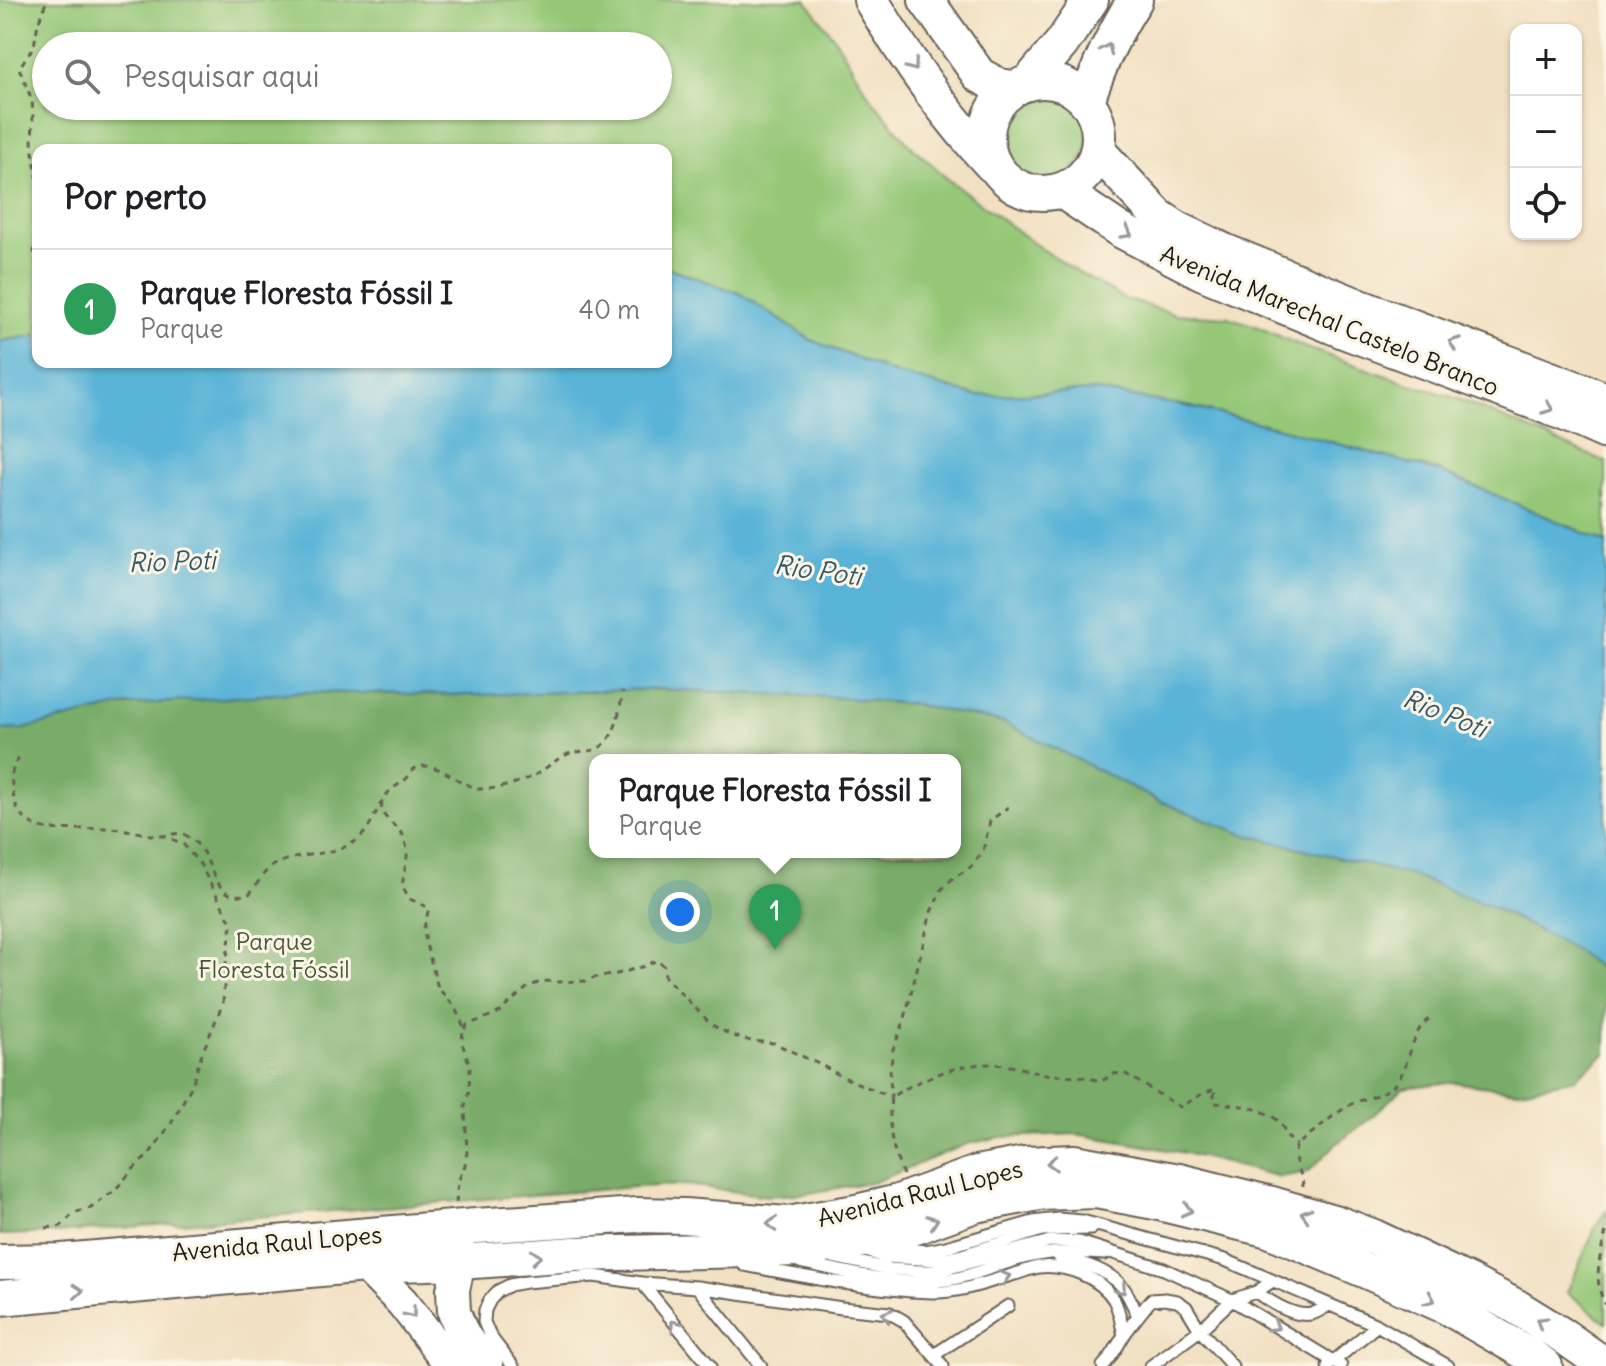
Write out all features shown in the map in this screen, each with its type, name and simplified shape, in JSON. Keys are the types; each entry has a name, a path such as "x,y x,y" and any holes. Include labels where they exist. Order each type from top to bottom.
{"main road":[{"path":"871,0 893,38 943,108 1008,182 1025,191 1044,194 1062,191 1078,182 1091,168 1098,151 1100,133 1096,116 1087,101 1071,88 1051,81 999,86 979,75 926,0"},
{"path":"995,169 988,152 986,133 990,115 1062,43 1091,0"},
{"path":"1087,101 1098,67 1119,23 1134,2"},
{"name":"Avenida Marechal Castelo Branco","path":"1098,151 1158,216 1176,228 1354,320 1606,432"},
{"name":"Avenida Marechal Castelo Branco","path":"1062,191 1120,230 1201,272 1606,400"},
{"name":"Avenida Raul Lopes","path":"0,1262 61,1261 456,1216 684,1216 788,1224 898,1202 977,1173 1025,1164 1074,1162 1179,1181 1299,1212 1374,1237 1528,1314 1606,1366"},
{"name":"Avenida Raul Lopes","path":"0,1298 365,1265 575,1254 801,1249 852,1242 912,1228 975,1205 1039,1193 1096,1191 1269,1230 1447,1307 1545,1366"}],"street":[{"path":"456,1216 459,1262 453,1290 456,1320 463,1335 487,1366"},
{"path":"365,1265 402,1302 452,1366"}],"lane":[{"path":"852,1242 926,1251 1033,1222 1058,1219 1082,1221 1225,1260 1377,1325 1448,1366"},
{"path":"852,1242 885,1257 938,1260 1042,1230 1114,1230"},
{"path":"801,1249 890,1269 919,1271 961,1266 1050,1241 1079,1242 1164,1269 1232,1300 1335,1364 1377,1325"},
{"path":"745,1249 843,1271 918,1281 968,1276 1043,1254 1115,1254"},
{"path":"681,1251 859,1285 922,1292 953,1292 1038,1267 1073,1271 1104,1288 1114,1300 1124,1335"},
{"path":"1043,1254 1073,1260 1110,1277 1126,1292 1138,1316"},
{"path":"513,1366 490,1336 484,1322 485,1310 498,1291 526,1282 594,1276 890,1313 904,1321 943,1366"},
{"path":"1151,1366 1200,1330 1232,1300 1256,1292 1273,1281"},
{"path":"642,1283 710,1366"},
{"path":"697,1287 761,1366"},
{"path":"1256,1292 1276,1305 1303,1315 1313,1314 1329,1305"},
{"path":"1103,1366 1117,1351 1124,1335 1151,1300 1165,1299 1177,1301 1186,1307 1200,1330 1232,1366"},
{"path":"934,1355 1008,1306"}],"path":[{"path":"36,32 47,0"},
{"path":"32,49 19,68 32,100"},
{"path":"32,144 33,120"},
{"path":"165,836 179,833 188,836 203,851 216,882 229,893 248,895 272,866 358,839 368,829 387,794 417,767 437,768 479,789 500,788 534,776 569,753 585,753 600,748 612,733 623,692"},
{"path":"19,758 12,769 14,802 27,821 59,831 103,828 165,836 183,844 200,864 232,924 223,1003 192,1085 172,1122 148,1156 114,1191 91,1208 74,1213 61,1226 46,1228"},
{"path":"382,802 382,813 403,835 408,851 402,886 410,899 429,908 424,936 437,984 454,1006 464,1029"},
{"path":"907,1183 896,1158 889,1129 893,1049 904,1022 931,912 942,889 971,867 983,851 990,821 1008,807"},
{"path":"456,1216 458,1182 467,1152 465,1106 470,1066 461,1035 467,1025 503,1011 528,987 538,983 586,981 657,960 664,966 665,977 712,1025 739,1038 774,1043 891,1097"},
{"path":"1299,1212 1303,1179 1294,1152 1297,1145 1349,1106 1388,1090 1404,1070 1422,1023 1429,1019"},
{"path":"891,1097 937,1075 983,1064 1102,1081 1113,1074 1124,1073 1180,1107 1204,1092 1216,1089 1215,1103 1246,1106 1276,1119 1288,1139 1297,1145"},
{"path":"1606,1232 1600,1255 1598,1284 1606,1305"}],"green space":[{"path":"0,0 806,0 836,40 874,102 909,144 949,180 1036,245 1125,299 1176,314 1228,317 1256,326 1304,347 1456,398 1606,462 1606,542 1441,472 1276,427 1186,406 1097,391 976,396 891,372 811,340 739,293 672,269 672,144 32,144 32,336 0,341"},
{"path":"1043,92 1060,95 1075,105 1085,120 1088,137 1085,154 1075,169 1060,179 1043,182 1026,179 1011,169 1001,154 998,137 1001,120 1011,105 1026,95"},
{"name":"Parque Floresta Fóssil","path":"655,689 913,704 1005,723 1157,800 1243,834 1414,876 1495,908 1572,948 1606,972 1606,1053 1575,1079 1516,1091 1452,1082 1403,1088 1308,1172 1280,1177 1185,1153 1076,1134 1001,1137 967,1144 877,1181 809,1193 767,1196 686,1185 635,1187 0,1235 0,730 23,729 120,706 300,692 476,695"},
{"path":"1606,1210 1606,1323 1567,1292"}],"water":[{"name":"Rio Poti","path":"672,269 739,293 811,340 891,372 976,396 1097,391 1186,406 1276,427 1441,472 1606,542 1606,972 1572,948 1495,908 1414,876 1243,834 1157,800 1005,723 913,704 655,689 476,695 300,692 120,706 23,729 0,730 0,341 32,336 32,368 672,368"}],"place":[{"name":"Parque Floresta Fóssil I","path":"775,950"}]}
